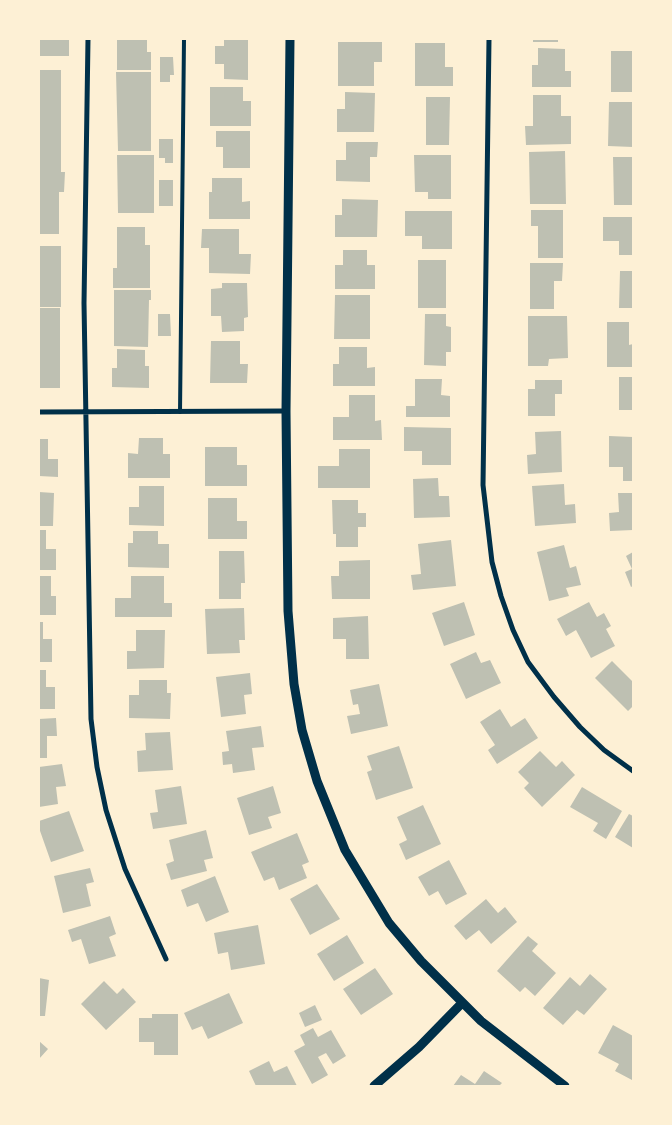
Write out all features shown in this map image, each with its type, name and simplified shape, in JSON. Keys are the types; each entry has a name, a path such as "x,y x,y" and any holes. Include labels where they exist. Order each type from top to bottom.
{"street":[{"path":"88,39 84,303 91,719 97,768 106,810 125,869 166,959"},
{"path":"290,39 286,411 288,611 293,675 302,730 317,782 345,850 389,923 421,962 462,1003 499,1037 565,1086"},
{"path":"489,39 483,485 492,562 501,596 528,662 554,697 580,727 604,750 633,772"},
{"path":"39,412 286,411"},
{"path":"374,1086 419,1046 462,1003"}],"lane":[{"path":"180,412 184,39"}],"building":[{"path":"39,39 69,39 69,56 39,56"},
{"path":"117,39 147,39 147,52 151,52 151,70 117,70"},
{"path":"224,39 248,39 248,80 224,79 224,64 215,64 215,46 224,46"},
{"path":"533,39 558,39 558,42 533,42"},
{"path":"338,42 382,42 382,62 374,62 374,86 338,86"},
{"path":"415,43 445,43 445,67 453,67 453,86 415,86"},
{"path":"538,48 565,49 565,71 571,71 571,87 532,87 532,65 538,65"},
{"path":"611,51 633,51 633,92 611,92"},
{"path":"160,57 173,57 174,75 170,75 170,82 160,82"},
{"path":"39,70 61,70 61,172 65,172 64,192 59,192 59,234 39,234"},
{"path":"116,72 151,72 151,151 118,151"},
{"path":"210,87 243,87 243,101 251,101 251,126 210,126"},
{"path":"345,92 375,93 374,132 337,132 337,109 345,109"},
{"path":"533,95 561,95 561,116 571,116 571,144 526,145 525,126 533,126"},
{"path":"426,97 450,97 449,145 426,145"},
{"path":"609,102 632,102 633,147 608,146"},
{"path":"216,131 250,131 250,168 223,168 223,147 216,147"},
{"path":"159,139 173,139 173,163 165,163 165,158 159,158"},
{"path":"346,142 378,142 377,157 370,157 370,182 336,181 336,160 346,160"},
{"path":"565,151 566,204 530,204 529,152"},
{"path":"117,155 154,155 154,213 118,213"},
{"path":"414,155 451,155 451,199 428,199 428,192 415,192"},
{"path":"613,157 633,157 633,205 614,205"},
{"path":"212,178 242,178 242,202 250,201 250,219 209,219 209,192 212,192"},
{"path":"159,180 173,180 173,206 159,206"},
{"path":"342,199 378,200 377,237 335,237 335,215 342,215"},
{"path":"531,210 563,210 563,258 538,258 538,226 531,226"},
{"path":"405,211 452,211 452,249 422,249 422,236 405,236"},
{"path":"603,217 633,217 633,255 619,255 619,241 603,241"},
{"path":"117,227 145,227 145,245 150,245 150,288 113,288 113,268 117,268"},
{"path":"202,229 239,229 239,254 251,254 250,274 209,273 209,248 201,248"},
{"path":"39,246 61,246 61,307 39,307"},
{"path":"343,250 367,250 367,265 375,265 375,289 335,289 335,265 343,265"},
{"path":"418,260 446,260 446,308 418,308"},
{"path":"530,263 563,263 562,281 554,281 554,309 530,309"},
{"path":"620,271 633,271 633,308 619,308"},
{"path":"222,283 247,283 248,317 244,318 244,331 222,332 221,316 211,316 211,289 222,288"},
{"path":"114,290 151,290 148,347 114,346"},
{"path":"335,295 370,295 370,339 334,339"},
{"path":"39,308 60,308 60,388 39,388"},
{"path":"158,314 170,314 171,336 158,336"},
{"path":"425,314 446,314 446,326 451,327 451,352 446,352 446,366 424,365"},
{"path":"528,316 567,316 568,358 549,359 548,366 528,366"},
{"path":"607,322 629,322 629,345 633,344 633,367 607,367"},
{"path":"211,341 240,341 240,364 248,364 247,383 210,383"},
{"path":"339,347 367,347 367,368 375,367 375,386 333,386 333,364 339,364"},
{"path":"117,349 145,350 145,366 149,366 149,388 112,387 112,368 117,368"},
{"path":"619,377 633,377 633,410 619,410"},
{"path":"415,379 442,379 441,395 450,396 450,417 406,417 406,406 415,406"},
{"path":"535,380 562,380 562,394 555,394 555,416 528,416 528,389 535,389"},
{"path":"349,395 375,395 375,421 381,420 382,440 333,440 333,417 349,417"},
{"path":"404,427 451,428 451,465 422,465 422,451 404,451"},
{"path":"561,431 562,472 528,474 527,455 536,454 535,432"},
{"path":"609,436 633,437 633,481 623,481 623,467 609,467"},
{"path":"139,438 163,438 163,454 170,454 170,478 128,478 128,453 138,454"},
{"path":"39,439 48,439 48,459 58,459 58,477 39,476"},
{"path":"205,447 237,447 237,465 247,465 247,486 205,486"},
{"path":"339,449 370,449 370,488 318,488 318,466 339,466"},
{"path":"438,478 439,496 449,496 450,517 414,518 413,479"},
{"path":"564,484 565,505 575,504 576,523 535,526 532,486"},
{"path":"139,486 164,486 164,526 129,525 129,507 139,507"},
{"path":"39,492 54,493 53,526 39,526"},
{"path":"618,493 633,493 633,530 610,531 609,513 619,512"},
{"path":"208,498 237,498 237,521 247,521 247,539 208,539"},
{"path":"332,500 358,500 358,513 366,513 366,527 358,527 358,547 336,547 336,534 333,534"},
{"path":"39,530 46,530 46,549 56,549 56,570 39,570"},
{"path":"133,531 158,531 158,544 169,544 169,568 128,567 128,543 133,543"},
{"path":"451,540 456,586 413,590 411,575 421,574 418,544"},
{"path":"564,545 570,568 576,566 581,585 566,588 569,596 549,601 537,552"},
{"path":"219,551 244,551 245,583 241,583 241,599 219,599"},
{"path":"633,552 633,586 631,587 625,572 632,569 626,556"},
{"path":"370,560 370,599 332,599 331,576 339,576 339,561"},
{"path":"39,576 51,576 51,596 56,596 56,615 39,615"},
{"path":"131,576 164,576 164,603 172,603 172,617 115,617 115,598 131,598"},
{"path":"464,602 475,635 444,646 432,613"},
{"path":"589,602 597,617 604,613 611,626 606,629 615,646 591,658 576,630 566,636 557,619"},
{"path":"244,608 245,640 239,640 240,653 207,654 205,609"},
{"path":"368,616 369,659 346,659 346,639 333,639 333,618"},
{"path":"39,622 43,622 43,639 52,639 52,662 39,662"},
{"path":"136,630 165,630 164,668 127,669 127,651 136,651"},
{"path":"476,652 481,663 490,660 501,683 466,699 450,664"},
{"path":"612,661 633,682 633,706 628,711 595,678"},
{"path":"39,670 46,670 46,687 55,687 55,709 39,709"},
{"path":"250,673 252,694 244,695 246,714 221,717 216,677"},
{"path":"139,680 167,680 167,693 171,693 170,719 129,718 129,695 139,695"},
{"path":"379,684 388,726 351,734 347,716 360,714 358,704 353,705 350,690"},
{"path":"500,709 511,727 525,718 538,738 497,764 488,750 495,745 480,722"},
{"path":"56,718 57,736 47,736 47,758 39,758 39,719"},
{"path":"261,726 264,747 252,748 255,770 233,773 232,764 223,765 222,752 229,751 226,731"},
{"path":"170,732 173,770 138,772 137,751 146,750 145,733"},
{"path":"399,746 413,788 376,800 367,772 372,770 367,756"},
{"path":"540,751 556,767 562,761 575,775 542,807 524,788 529,783 518,772"},
{"path":"62,764 66,786 56,787 58,804 39,807 39,767"},
{"path":"181,786 187,824 153,829 150,813 158,812 155,790"},
{"path":"273,786 281,813 268,817 272,828 249,835 237,798"},
{"path":"582,787 622,811 606,839 593,831 598,823 570,807"},
{"path":"423,805 441,844 406,860 399,844 407,840 397,817"},
{"path":"69,811 84,851 51,862 39,828 39,821"},
{"path":"629,814 633,816 633,848 615,837"},
{"path":"206,830 213,858 204,860 207,871 171,880 166,864 174,861 169,840"},
{"path":"297,833 309,862 302,865 307,878 279,890 274,877 264,881 251,852"},
{"path":"449,860 467,894 446,905 438,891 429,896 418,877"},
{"path":"90,868 94,882 86,884 91,906 63,913 54,876"},
{"path":"215,876 229,912 206,922 198,903 187,907 181,890"},
{"path":"317,884 340,919 310,935 290,899"},
{"path":"486,899 498,913 505,907 517,922 491,944 479,930 466,940 454,926"},
{"path":"110,916 116,934 109,937 116,956 89,964 81,939 72,942 68,930"},
{"path":"258,925 265,964 231,970 228,952 218,954 214,933"},
{"path":"347,935 364,963 334,981 317,954"},
{"path":"528,936 538,944 532,951 556,973 535,996 525,987 520,992 497,971"},
{"path":"375,968 393,994 361,1015 343,989"},
{"path":"590,974 607,989 584,1015 577,1010 563,1025 543,1008 570,977 580,986"},
{"path":"39,978 49,980 45,1016 39,1016"},
{"path":"104,981 117,994 123,988 136,1002 106,1030 81,1004"},
{"path":"229,993 243,1023 208,1039 202,1026 192,1030 184,1013"},
{"path":"315,1005 322,1020 305,1027 299,1013"},
{"path":"152,1014 178,1014 178,1055 154,1055 154,1042 139,1042 139,1018 152,1018"},
{"path":"613,1025 633,1036 632,1080 615,1071 619,1064 598,1053"},
{"path":"313,1028 318,1037 331,1030 346,1056 333,1064 326,1053 318,1057 328,1075 312,1084 294,1051 305,1045 300,1035"},
{"path":"39,1041 48,1049 39,1059"},
{"path":"269,1061 274,1072 287,1066 297,1086 256,1086 249,1071"},
{"path":"484,1071 502,1083 499,1086 453,1086 461,1075 475,1084"}]}
